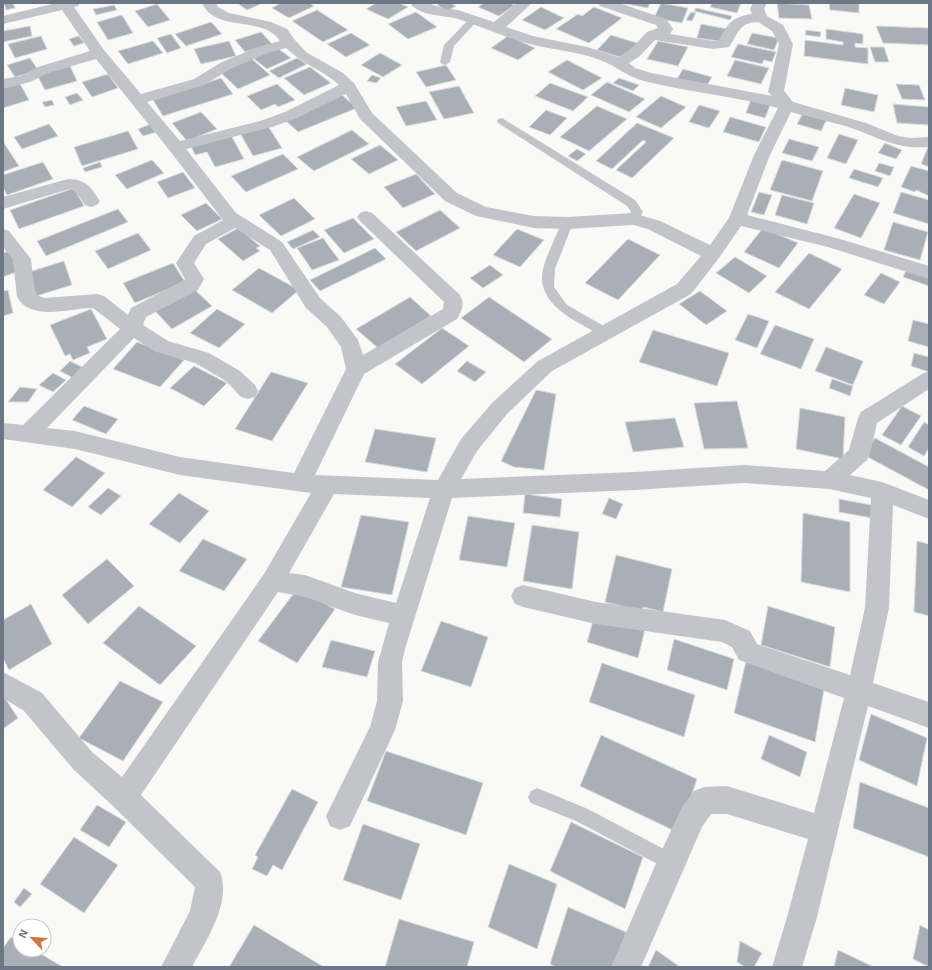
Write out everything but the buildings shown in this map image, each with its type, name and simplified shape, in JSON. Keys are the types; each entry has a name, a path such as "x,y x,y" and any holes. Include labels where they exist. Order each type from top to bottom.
{"street":[{"path":"209,3 212,10 225,16 266,25 282,32 289,43 301,54 338,76 349,86 366,116 451,198 482,212 534,222 567,223 633,219 654,224 713,254"},
{"path":"417,3 425,8 450,14 467,13 496,28 530,40 586,51 606,57 619,63 630,71 647,77 787,105 860,126 894,140 911,143 929,142"},
{"path":"496,28 525,3"},
{"path":"607,3 661,22 666,29 662,33 652,35 634,53 619,63"},
{"path":"760,3 757,9 761,18"},
{"path":"3,20 69,4 99,53 176,147 230,217 276,246 313,303 334,322 351,345 356,369"},
{"path":"652,35 713,45 724,44 737,22 746,18 761,18 778,28 786,44 776,92 787,105"},
{"path":"137,100 199,82 225,66 263,50 289,43"},
{"path":"3,84 25,79 43,70 99,53"},
{"path":"176,147 266,124 291,115 349,86"},
{"path":"340,816 382,730 390,701 390,662 392,648 404,616 444,489 469,445 500,408 545,366 684,289 713,254 737,219 762,155 787,105"},
{"path":"3,203 68,184 77,184 82,187 91,202"},
{"path":"300,483 356,369 450,314 453,308 453,300 366,217"},
{"path":"737,219 786,229 862,251 929,273"},
{"path":"27,435 132,328 138,313 191,285 195,279 185,263 200,240 236,220"},
{"path":"3,235 22,259 26,297 42,305 59,305 83,301 97,301 132,328 161,346 202,358 233,376 248,391"},
{"path":"829,480 859,454 868,418 929,379"},
{"path":"3,431 75,440 180,466 300,483 444,489 635,481 744,474 829,480 882,491 929,510"},
{"path":"124,797 272,581 328,484"},
{"path":"787,967 802,917 859,690 876,608 882,491"},
{"path":"272,581 305,586 355,604 404,616"},
{"path":"523,596 596,613 725,632 741,639 748,652 755,655 929,715"},
{"path":"3,684 33,702 62,735 82,761 124,797 210,882 204,915 176,967"},
{"path":"626,967 692,817 704,801 727,800 823,830"}],"lane":[{"path":"445,62 449,45 467,13"},
{"path":"502,122 631,203 637,212 633,219"},
{"path":"567,223 549,269 548,288 563,308 607,333"},
{"path":"537,796 582,815 671,862"}]}
